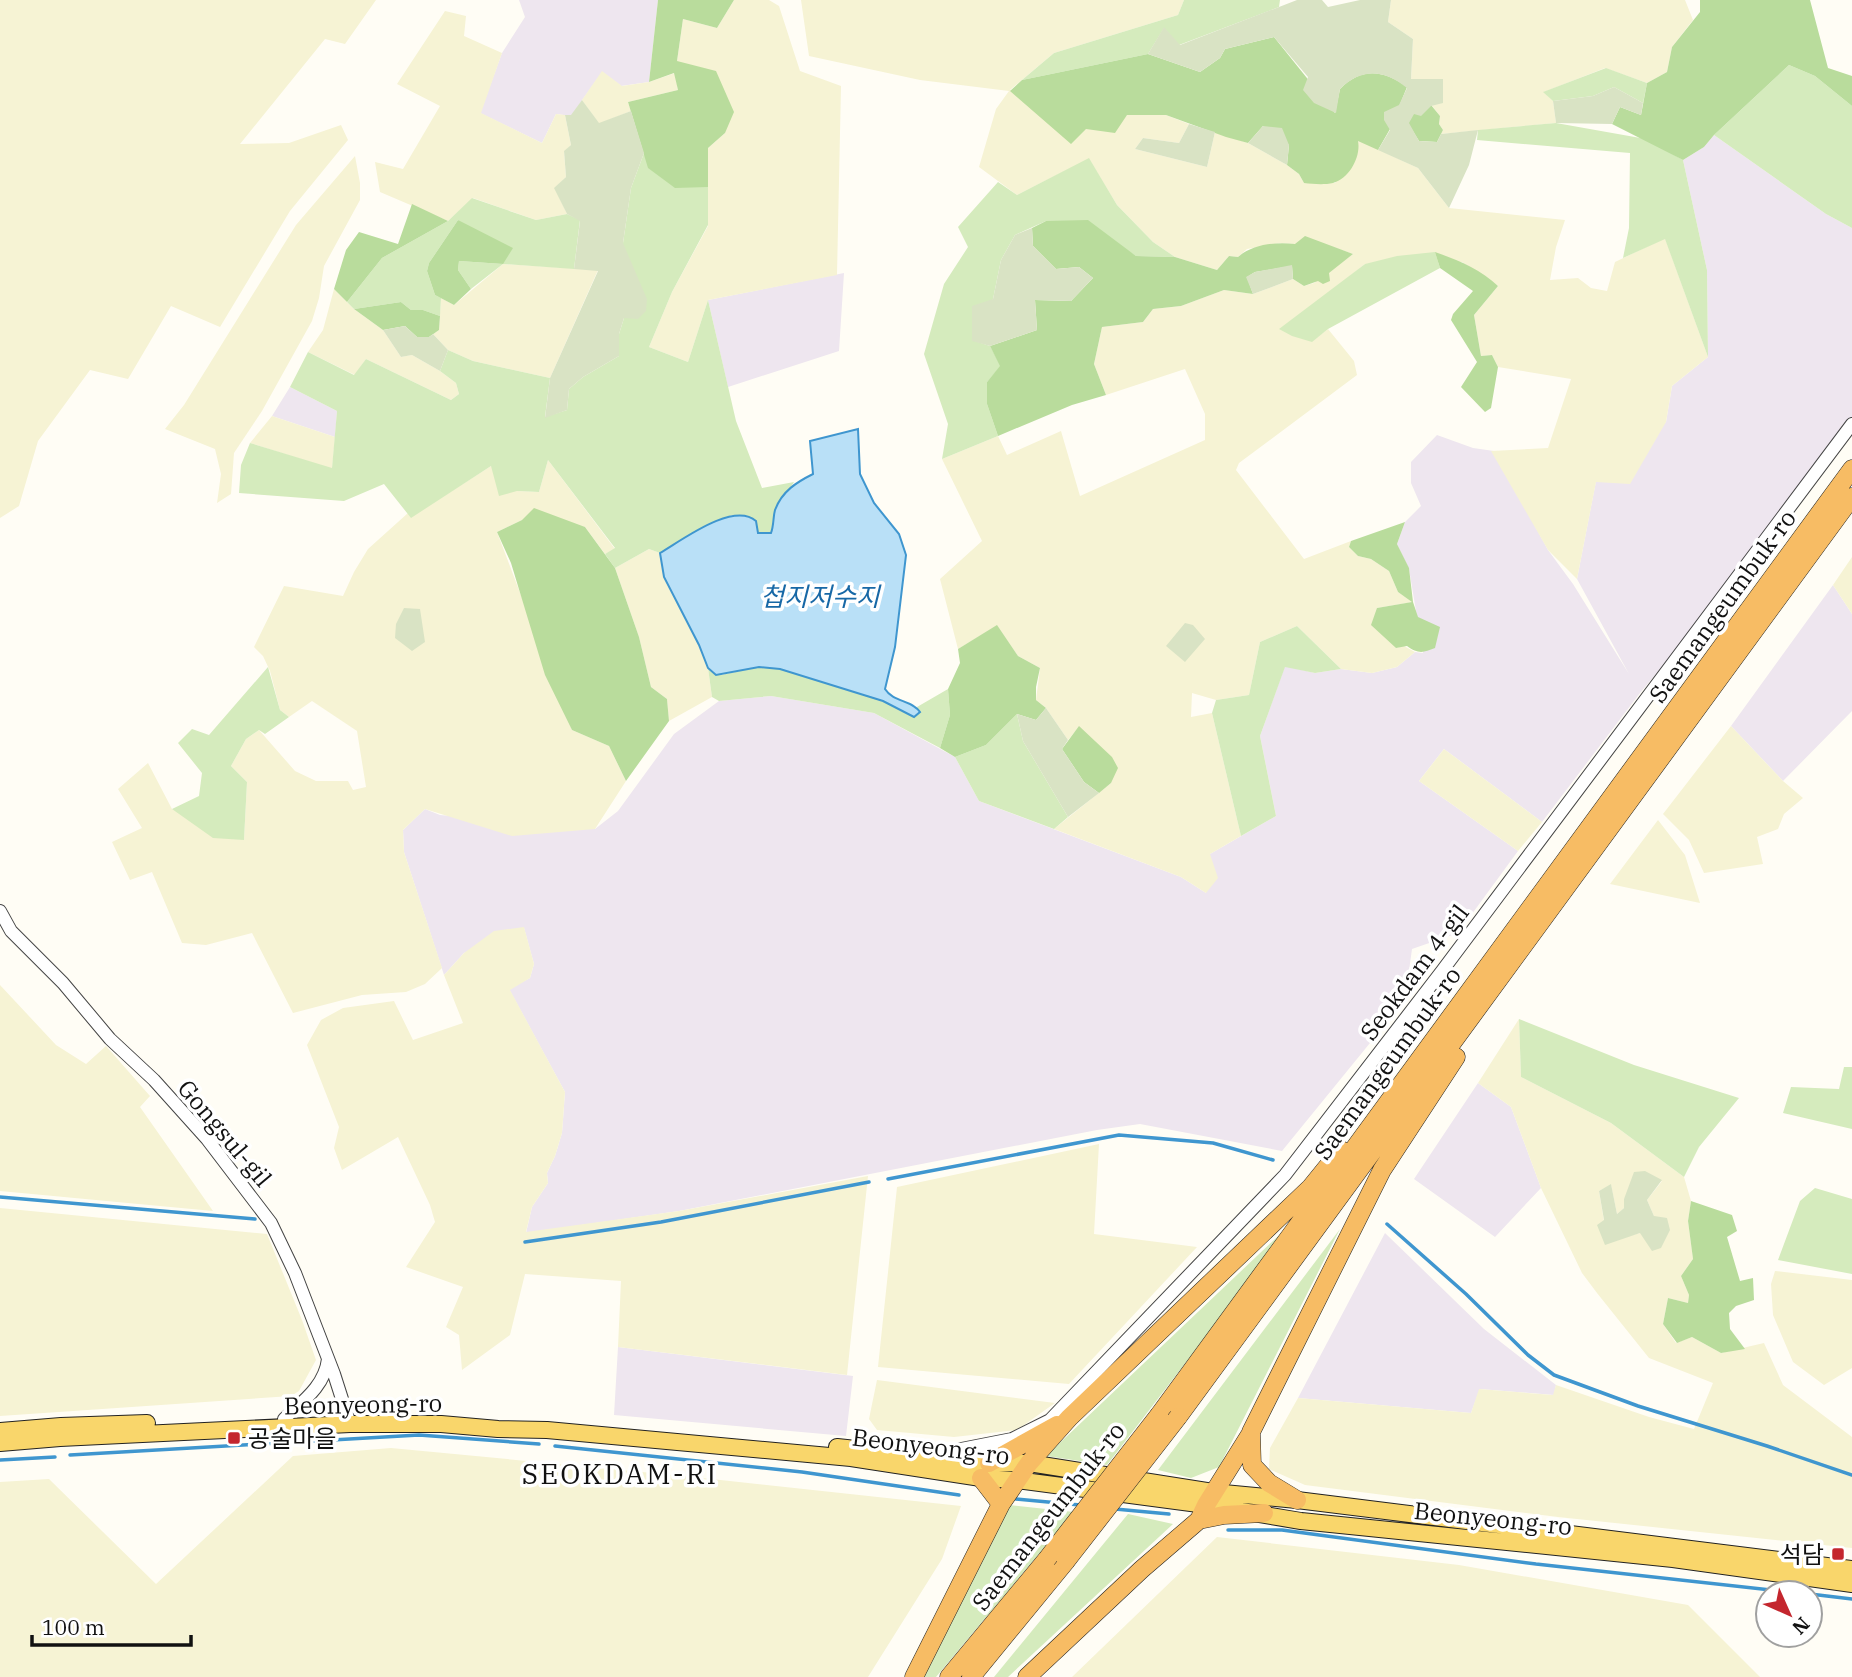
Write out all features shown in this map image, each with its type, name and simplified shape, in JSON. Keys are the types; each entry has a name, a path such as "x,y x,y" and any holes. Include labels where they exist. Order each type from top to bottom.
{"highway":[{"name":"Saemangeumbuk-ro","path":"950,1677 1047,1559 1159,1415 1852,469"},
{"name":"Saemangeumbuk-ro","path":"971,1677 1178,1417 1852,497"},
{"path":"1027,1677 1206,1506 1251,1432 1382,1170 1455,1060 1528,941"},
{"path":"914,1677 1001,1504 1029,1463 1069,1418 1311,1187 1460,1005"},
{"path":"1001,1504 985,1470 1069,1418"},
{"path":"1251,1432 1252,1465 1269,1483 1297,1500"},
{"path":"1206,1506 1264,1513"}],"main road":[{"name":"Beonyeong-ro","path":"0,1443 467,1415 935,1457 1016,1480 1206,1506 1297,1500 1852,1569"},
{"name":"Beonyeong-ro","path":"0,1431 61,1426 284,1419 547,1430 985,1470 1029,1463 1206,1506"},
{"name":"Beonyeong-ro","path":"1264,1513 1301,1521 1673,1559 1852,1584"}],"street":[{"name":"Seokdam 4-gil","path":"935,1457 951,1451 1012,1439 1050,1420 1284,1175 1442,971 1852,424"},
{"name":"Gongsul-gil","path":"0,911 10,931 63,983 110,1039 154,1080 250,1192 286,1252 349,1420"},
{"path":"284,1419 320,1384 328,1359"}],"shaded area":[{"path":"0,0 376,0 345,44 325,39 240,144 289,143 341,125 348,140 290,211 220,327 171,306 128,379 90,370 38,441 19,506 0,518"},
{"path":"519,0 658,0 649,82 621,86 602,72 571,116 556,114 542,143 480,113 502,53 525,17"},
{"path":"734,0 769,0 779,6 800,71 841,86 837,275 708,300 688,362 649,347 672,292 708,226 708,148 725,133 677,61 683,19 717,28"},
{"path":"801,0 1184,0 1178,15 1054,53 1010,90 1085,129 1127,115 1166,115 1189,124 1179,143 1143,138 1135,149 1207,167 1215,132 1248,143 1287,165 1299,174 1304,183 1335,183 1358,140 1418,168 1449,208 1565,220 1556,247 1550,280 1578,278 1591,288 1607,291 1615,262 1665,238 1708,357 1672,386 1666,422 1630,484 1596,482 1577,579 1548,550 1491,451 1548,448 1571,379 1498,367 1492,355 1481,356 1474,315 1498,286 1462,262 1365,264 1325,296 1312,341 1328,329 1354,361 1357,375 1239,463 1236,470 1304,559 1351,541 1349,547 1358,556 1371,559 1389,571 1398,592 1413,602 1377,608 1396,648 1404,646 1415,652 1397,667 1372,673 1341,669 1297,626 1260,642 1249,695 1216,700 1192,693 1191,717 1212,713 1241,836 1210,854 1218,878 1206,893 1181,877 1054,829 1111,783 1090,738 1079,727 1068,740 1046,708 1036,700 1040,668 1018,656 997,626 958,649 940,579 982,541 942,459 998,436 1007,455 1061,431 1080,496 1205,440 1205,414 1185,369 1106,395 1094,364 1102,327 1143,322 1153,309 1181,306 1224,290 1253,294 1293,279 1304,286 1314,283 1353,254 1333,247 1280,243 1247,249 1238,257 1229,256 1217,270 1175,257 1153,242 1117,205 1089,159 1017,195 979,167 996,109 1009,91 920,80 809,56"},
{"path":"1391,0 1685,0 1693,20 1672,47 1667,72 1647,83 1605,68 1544,92 1553,101 1556,123 1441,134 1443,130 1439,124 1440,116 1411,79 1413,39 1388,22"},
{"path":"445,11 466,16 464,36 502,53 481,113 542,143 556,114 565,115 571,145 564,152 566,177 555,188 567,214 536,220 473,198 448,221 380,192 375,162 403,169 440,106 397,84"},
{"path":"602,71 622,86 649,82 675,73 678,90 628,102 631,111 599,124 582,100"},
{"path":"1714,135 1826,214 1852,228 1852,435 1796,507 1640,693 1542,822 1444,749 1419,781 1518,851 1458,933 1412,949 1405,1000 1282,1151 1140,1124 679,1211 526,1233 532,1207 548,1183 547,1173 562,1133 565,1092 509,989 530,978 534,964 524,928 464,953 444,975 404,852 403,830 425,809 440,815 595,829 618,811 674,734 719,701 771,696 874,713 955,757 979,801 1181,877 1206,893 1210,854 1276,816 1260,736 1285,666 1315,673 1341,669 1372,673 1397,667 1415,652 1423,653 1409,569 1397,544 1405,522 1421,506 1411,483 1411,462 1437,435 1473,448 1494,451 1548,550 1573,584 1629,674 1577,579 1596,481 1666,422 1672,386 1708,357 1707,270 1683,160 1704,147"},
{"path":"355,156 360,200 324,266 312,321 262,411 234,453 231,494 217,503 221,474 215,449 165,429 184,405 296,225"},
{"path":"503,264 598,270 550,378 473,361 448,350 433,334 439,330 441,298 454,305"},
{"path":"844,273 839,351 728,387 708,300"},
{"path":"334,289 354,309 383,330 401,357 412,355 440,371 456,383 459,394 451,400 366,359 355,375 308,352 323,330"},
{"path":"290,387 337,411 335,437 272,416"},
{"path":"272,416 335,437 332,469 250,443"},
{"path":"548,460 615,549 605,554 585,527 522,520 497,532 572,730 609,746 626,781 595,829 512,836 425,809 403,830 404,852 442,968 425,984 406,992 362,995 293,1013 252,933 206,945 182,943 152,872 130,880 112,842 142,828 118,789 148,763 172,809 244,840 247,782 231,766 246,739 259,730 295,771 316,781 348,781 353,790 366,787 357,731 312,701 289,717 280,710 270,671 263,656 254,647 284,586 343,596 368,549 408,513 411,517 491,466 517,491 539,492"},
{"path":"649,549 660,553 662,570 708,668 712,697 669,721 667,699 651,687 639,637 615,568"},
{"path":"1852,557 1852,614 1833,585"},
{"path":"1833,585 1852,614 1852,711 1783,781 1731,726"},
{"path":"1731,726 1783,781 1803,798 1784,814 1778,829 1757,837 1763,864 1704,873 1689,840 1663,814"},
{"path":"1444,749 1542,822 1518,851 1419,781"},
{"path":"1658,820 1685,855 1700,903 1610,884"},
{"path":"524,927 534,964 530,978 510,990 565,1092 562,1133 547,1173 548,1183 532,1207 526,1232 679,1211 868,1176 847,1375 618,1347 621,1281 525,1274 510,1335 462,1370 459,1335 446,1327 463,1287 406,1267 435,1222 430,1205 398,1137 342,1170 334,1148 339,1127 307,1045 321,1020 343,1008 394,1001 413,1040 463,1023 444,975 464,953 494,931"},
{"path":"0,985 56,1045 86,1064 106,1046 150,1096 140,1107 213,1211 0,1191"},
{"path":"1519,1019 1521,1077 1611,1123 1684,1177 1691,1201 1688,1221 1693,1259 1681,1276 1689,1295 1688,1303 1668,1298 1663,1324 1676,1343 1692,1337 1721,1353 1764,1343 1783,1385 1852,1437 1852,1548 1558,1517 1305,1485 1269,1469 1270,1448 1298,1398 1471,1413 1479,1389 1553,1395 1556,1385 1649,1417 1694,1429 1713,1383 1649,1358 1597,1293 1582,1273 1541,1188 1511,1107 1478,1083","holes":["1662,1181 1647,1200 1654,1216 1640,1233 1629,1236 1604,1221 1599,1191 1611,1185 1617,1214 1624,1208 1624,1199"]},
{"path":"1478,1083 1511,1107 1541,1188 1495,1237 1414,1179"},
{"path":"1099,1144 1094,1234 1197,1247 1069,1384 878,1367 897,1187"},
{"path":"0,1208 267,1234 316,1360 299,1391 291,1396 0,1416"},
{"path":"1385,1233 1484,1329 1556,1385 1554,1395 1480,1389 1471,1413 1298,1398"},
{"path":"1775,1271 1852,1280 1852,1368 1824,1385 1793,1362 1773,1315 1771,1284"},
{"path":"618,1347 853,1376 846,1436 614,1415"},
{"path":"877,1380 1055,1403 1017,1430 954,1437 877,1430 869,1419"},
{"path":"391,1448 961,1506 942,1559 868,1677 0,1677 0,1482 49,1479 156,1584 293,1456"},
{"path":"1217,1537 1459,1565 1688,1605 1760,1677 1072,1677"}],"green space":[{"path":"658,0 734,0 717,28 683,19 677,61 716,71 734,112 725,133 708,148 708,187 675,188 648,168 628,102 678,90 674,73 649,82"},
{"path":"1184,0 1280,0 1279,7 1179,45 1164,28 1148,54 1022,80 1054,53 1178,15"},
{"path":"1297,0 1322,0 1328,7 1360,0 1391,0 1388,22 1413,39 1411,79 1443,79 1443,103 1431,106 1421,116 1414,114 1409,123 1419,141 1437,142 1441,134 1478,130 1469,165 1449,208 1418,168 1378,150 1390,130 1384,120 1384,112 1399,105 1407,88 1390,77 1364,74 1348,82 1340,89 1336,113 1314,103 1303,90 1308,77 1274,37 1225,49 1220,58 1200,72 1148,54 1164,27 1180,45"},
{"path":"1700,0 1810,0 1828,68 1852,76 1852,106 1815,76 1789,65 1704,147 1683,160 1612,124 1620,107 1641,115 1647,83 1667,72 1672,47 1700,12"},
{"path":"1274,37 1335,113 1340,89 1356,77 1381,74 1407,87 1390,129 1378,150 1358,141 1358,153 1353,166 1333,183 1304,183 1299,174 1287,165 1289,145 1263,126 1248,143 1166,115 1127,115 1115,133 1086,129 1071,144 1010,91 1022,80 1148,54 1200,72 1220,58 1225,49"},
{"path":"1789,65 1815,76 1852,106 1852,228 1826,214 1714,135"},
{"path":"1606,68 1647,83 1643,103 1614,87 1593,96 1553,101 1543,92"},
{"path":"1614,87 1643,103 1641,115 1620,107 1612,124 1556,123 1553,101 1593,96"},
{"path":"582,100 599,123 631,111 644,153 631,188 623,243 647,299 646,311 638,319 624,318 619,334 619,356 583,377 569,389 567,410 545,418 550,378 598,271 574,269 580,221 567,214 554,188 566,177 564,151 571,145 565,115 571,115"},
{"path":"1431,105 1440,116 1439,124 1443,130 1437,142 1419,141 1408,123 1414,113 1421,115"},
{"path":"1556,123 1646,139 1683,160 1707,270 1708,357 1665,239 1623,258 1629,228 1630,153 1477,140 1478,130"},
{"path":"1189,124 1215,132 1207,167 1135,149 1143,138 1179,143"},
{"path":"1263,126 1282,128 1289,145 1287,165 1248,143"},
{"path":"644,153 649,168 675,187 708,187 708,225 672,292 649,347 688,362 708,300 736,421 762,488 794,482 774,513 771,533 758,534 732,515 698,530 660,553 649,549 615,568 605,554 615,548 548,460 539,492 517,491 499,496 491,466 411,518 384,484 344,501 239,493 241,465 250,443 332,468 337,411 290,387 308,352 354,375 366,359 451,400 459,394 456,383 440,371 448,350 473,361 550,378 545,417 567,410 569,389 583,377 619,356 619,334 624,318 623,243 631,188"},
{"path":"1089,158 1117,205 1153,242 1175,257 1136,256 1120,246 1046,221 1015,235 1001,260 993,299 972,340 990,346 1001,366 987,382 987,404 998,436 942,459 948,424 924,354 944,284 968,247 958,227 998,182 1017,195"},
{"path":"472,198 536,220 567,214 580,220 574,269 503,264 458,220 429,263 427,271 435,295 441,298 440,316 423,310 411,310 401,302 354,309 347,302 382,258 448,221"},
{"path":"412,204 448,221 382,258 347,302 334,289 346,250 359,232 398,244"},
{"path":"458,220 513,248 503,264 459,261 458,270 471,289 454,305 435,295 427,271 429,263"},
{"path":"1088,220 1136,256 1175,257 1217,270 1229,256 1238,257 1250,249 1265,245 1295,244 1305,236 1353,254 1329,273 1330,281 1323,284 1318,281 1304,286 1293,279 1292,266 1255,272 1247,277 1253,294 1224,290 1181,306 1153,309 1143,322 1102,327 1094,364 1106,395 1072,405 998,436 987,404 987,382 1000,366 990,346 1037,330 1035,300 1071,301 1093,278 1079,267 1056,269 1033,246 1032,228 1046,221"},
{"path":"1032,228 1033,246 1056,269 1079,267 1093,278 1071,301 1035,300 1037,330 990,346 972,341 972,306 993,299 1001,260 1015,235"},
{"path":"1435,252 1440,268 1328,329 1312,342 1279,329 1365,264 1397,256"},
{"path":"1435,252 1468,266 1498,286 1474,315 1481,356 1492,355 1498,367 1491,408 1485,412 1461,387 1477,362 1451,320 1473,291 1440,268"},
{"path":"459,261 503,264 471,289 458,270"},
{"path":"1292,265 1293,279 1253,294 1246,277 1255,272"},
{"path":"401,302 411,310 423,310 440,316 439,330 429,337 417,337 405,326 383,330 354,309"},
{"path":"405,326 417,337 429,337 433,334 448,350 440,371 412,355 401,357 383,330"},
{"path":"534,508 585,527 615,568 639,637 651,687 667,699 669,721 626,781 609,746 572,730 545,675 511,563 497,532 522,520"},
{"path":"1405,522 1397,544 1409,568 1413,602 1418,617 1440,627 1435,648 1424,652 1407,646 1396,648 1371,625 1377,608 1412,602 1398,592 1389,571 1371,559 1358,556 1349,547 1351,541"},
{"path":"404,608 420,609 425,642 412,651 395,638 396,624"},
{"path":"1185,623 1193,625 1205,639 1185,662 1166,646"},
{"path":"997,625 1018,656 1040,668 1036,700 1046,708 1036,720 1017,714 986,745 955,757 940,748 950,715 948,689 960,663 958,649"},
{"path":"1297,626 1341,669 1315,673 1285,667 1260,736 1276,816 1241,836 1212,713 1216,700 1249,695 1260,642"},
{"path":"268,667 280,710 289,717 265,734 259,730 246,739 231,766 247,782 244,840 213,838 172,809 199,796 202,773 178,743 192,729 209,735"},
{"path":"759,667 792,672 839,686 884,702 914,717 920,713 917,707 948,689 950,715 940,748 874,713 771,696 719,701 712,697 708,668 716,675 721,675"},
{"path":"1046,708 1068,740 1062,749 1084,782 1099,793 1068,817 1023,741 1017,714 1036,720"},
{"path":"1017,714 1023,741 1068,817 1054,829 979,801 955,757 986,745"},
{"path":"1079,726 1112,757 1118,768 1111,783 1099,793 1084,782 1062,749"},
{"path":"1519,1019 1634,1065 1739,1098 1699,1147 1684,1177 1611,1123 1521,1077"},
{"path":"1844,1067 1852,1067 1852,1129 1783,1113 1791,1087 1839,1089"},
{"path":"1645,1171 1662,1180 1647,1200 1654,1216 1667,1218 1670,1230 1661,1248 1652,1251 1640,1233 1605,1245 1597,1225 1604,1220 1599,1191 1611,1184 1617,1214 1624,1208 1624,1199 1634,1172"},
{"path":"1815,1188 1852,1199 1852,1274 1778,1260 1800,1201"},
{"path":"1691,1201 1732,1215 1737,1231 1727,1237 1740,1281 1753,1278 1754,1300 1736,1306 1729,1313 1730,1329 1745,1349 1721,1353 1692,1337 1677,1343 1663,1324 1668,1298 1688,1303 1689,1295 1681,1276 1693,1259 1688,1221"},
{"path":"1296,1219 1107,1465 1046,1456"},
{"path":"1340,1229 1219,1467 1191,1478 1158,1470"},
{"path":"1009,1505 1074,1512 936,1677 920,1677"},
{"path":"1128,1514 1173,1524 1008,1677 994,1677"}],"water":[{"name":"첩지저수지","path":"858,429 860,474 874,503 899,534 906,555 895,647 885,689 917,708 920,712 914,717 883,701 780,669 759,667 716,675 708,668 664,577 660,553 721,519 746,516 756,521 758,533 771,533 775,510 782,497 813,474 810,441"}],"waterway":[{"path":"888,1179 1119,1135 1213,1143 1273,1160"},
{"path":"525,1242 661,1222 869,1182"},
{"path":"0,1197 255,1219"},
{"path":"1387,1224 1466,1294 1528,1355 1554,1375 1638,1406 1852,1475"},
{"path":"70,1455 419,1435 539,1444"},
{"path":"555,1446 802,1472 959,1495"},
{"path":"0,1460 55,1457"},
{"path":"1016,1499 1080,1505"},
{"path":"1115,1509 1169,1514"},
{"path":"1228,1530 1282,1530 1536,1564 1754,1588"},
{"path":"1824,1596 1852,1599"}],"place":[{"name":"공술마을","path":"234,1438"},
{"name":"석담","path":"1838,1554"}],"district":[{"name":"SEOKDAM-RI","path":"620,1473"}]}
